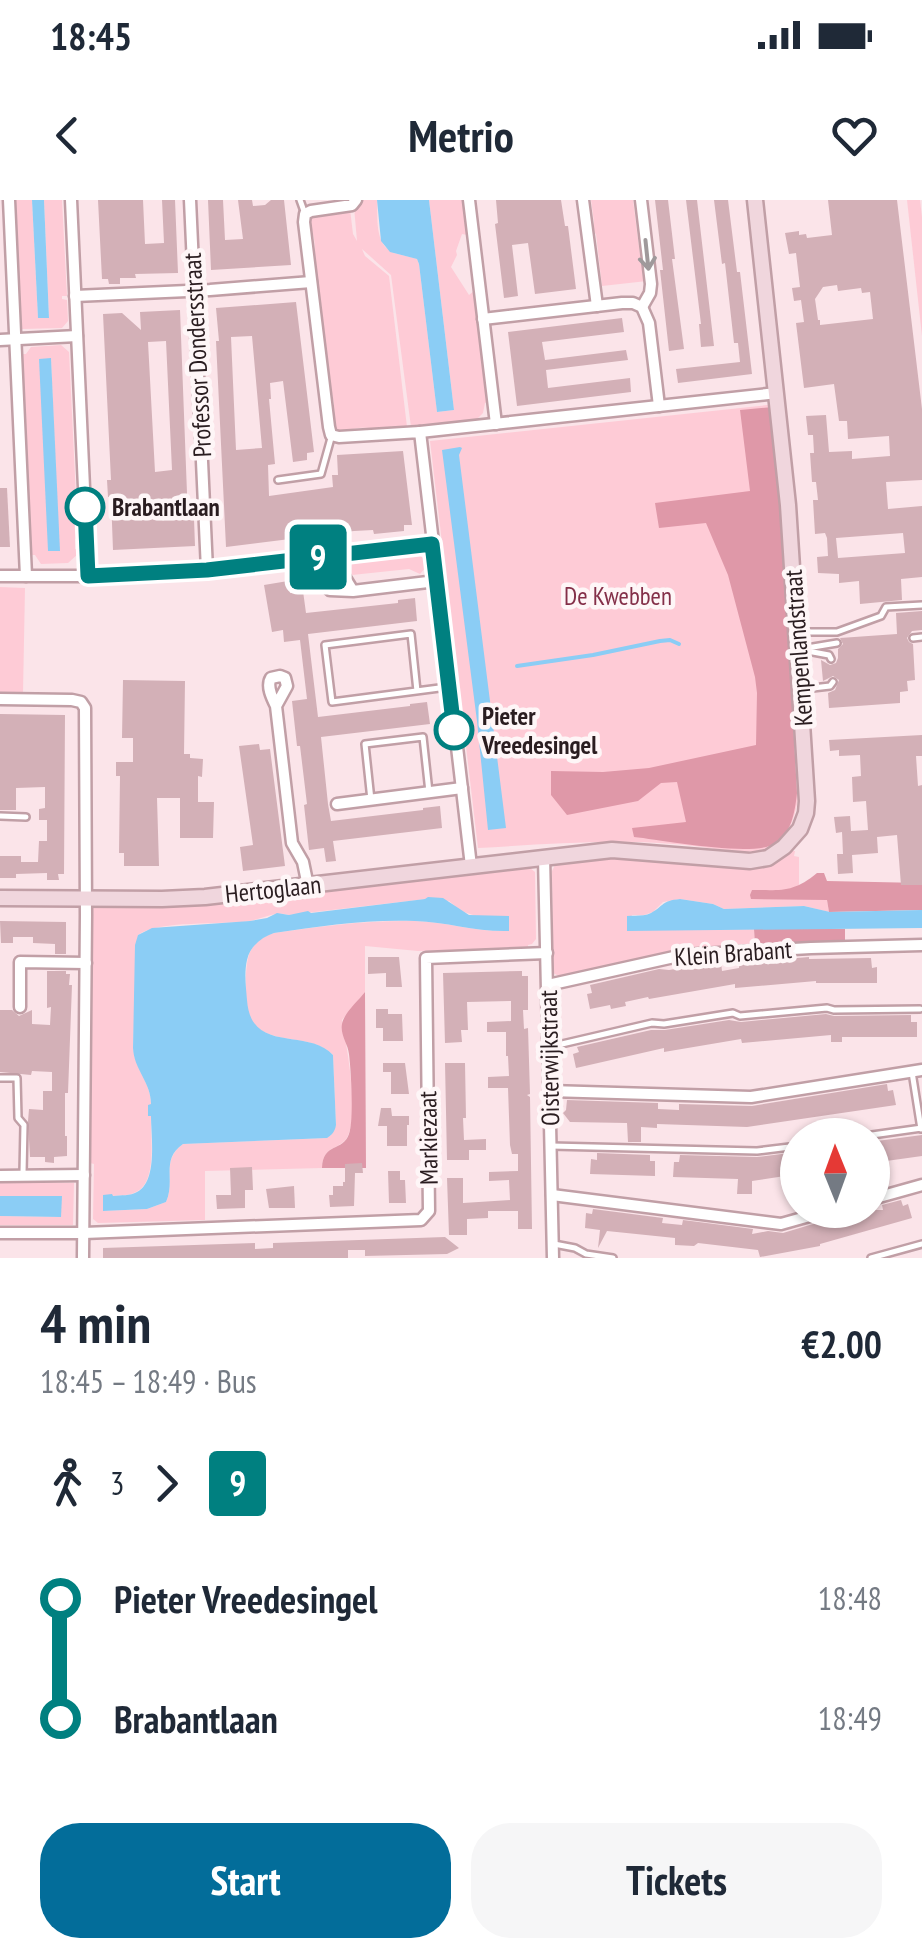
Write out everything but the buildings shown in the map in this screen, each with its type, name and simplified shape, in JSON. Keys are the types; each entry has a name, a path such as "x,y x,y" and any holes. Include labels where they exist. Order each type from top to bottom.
{"street":[{"path":"10,200 26,576"},
{"path":"71,200 88,576"},
{"name":"Professor Dondersstraat","path":"190,200 207,570"},
{"path":"356,200 352,205 311,211 304,222 332,435 420,432 777,392"},
{"path":"469,200 496,424"},
{"path":"583,200 597,306"},
{"path":"641,200 651,284 642,307"},
{"name":"Kempenlandstraat","path":"544,857 612,850 768,858 800,829 806,812 806,753 777,392 754,200"},
{"path":"76,296 311,282"},
{"path":"483,319 633,303 642,307 649,324 659,406"},
{"path":"0,340 77,336"},
{"path":"420,432 471,866"},
{"path":"0,576 207,570 432,544"},
{"path":"353,591 436,581"},
{"path":"0,699 81,702 84,708 84,1258"},
{"path":"276,706 292,843 303,862 308,886"},
{"path":"337,804 462,788"},
{"name":"Hertoglaan","path":"0,898 205,897 544,857"},
{"name":"Oisterwijkstraat","path":"544,857 553,1258"},
{"name":"Klein Brabant","path":"548,984 684,956 922,945"},
{"name":"Markiezaat","path":"84,1233 421,1220 429,1211 426,958 548,953"},
{"path":"20,1007 20,962 86,963"},
{"path":"550,1091 750,1097 917,1071"},
{"path":"0,1176 84,1175"},
{"path":"890,1193 922,1185"},
{"path":"552,1195 780,1224"},
{"path":"0,1233 84,1233"}],"lane":[{"path":"300,200 306,214"},
{"path":"278,480 322,474 332,435"},
{"path":"797,632 837,632 880,616 886,607 922,605"},
{"path":"417,690 411,634 325,644 332,702 449,686"},
{"path":"913,638 922,637"},
{"path":"798,649 837,643"},
{"path":"798,649 831,658"},
{"path":"801,690 830,686 833,682"},
{"path":"371,800 364,744 422,737 429,792"},
{"path":"0,816 26,817"},
{"path":"549,1047 652,1023 732,1013 740,1016 827,1008 920,1009"},
{"path":"890,1133 921,1128 917,1071"},
{"path":"0,1078 17,1078 18,1118 24,1125 23,1176"},
{"path":"551,1146 758,1152 780,1149"},
{"path":"552,1244 613,1258"},
{"path":"871,1258 922,1244"}],"green space":[{"path":"14,200 32,200 38,318 49,317 44,200 62,200 67,296 62,299 67,300 68,321 62,328 20,326"},
{"path":"360,200 377,200 378,230 383,244 394,253 417,259 419,264 437,412 454,410 429,200 463,200 467,235 462,234 451,267 469,295 474,291 487,402 476,420 411,427 391,275 362,249 389,276 407,427 381,431 351,429 343,433 334,430 334,401 326,377 321,304 317,300 312,261 314,242 308,224 310,215 350,209 357,241 354,207"},
{"path":"591,200 633,200 643,278 647,281 602,286"},
{"path":"907,200 920,200 922,217 922,336"},
{"path":"61,345 69,352 78,538 75,549 79,553 68,563 41,564 35,555 30,555 21,354 31,347","holes":["39,359 51,359 59,551"]},
{"name":"De Kwebben","path":"777,404 799,796 787,832 778,844 756,852 618,842 478,848 430,441"},
{"path":"419,555 425,568 420,574 409,569 352,575 343,567 325,569 321,576 301,574 303,568"},
{"path":"0,587 25,588 23,693 0,693"},
{"path":"790,851 799,857 799,886 782,892 753,890 827,900 829,912 804,906 724,909 680,899 663,902 653,912 632,915 627,930 754,929 755,946 673,952 561,977 553,973 552,871 556,863 610,856 750,868 773,862"},
{"path":"530,864 535,872 536,939 528,948 418,951 365,946 365,992 342,1020 351,1077 349,1133 326,1154 322,1168 205,1171 205,1220 98,1223 93,1219 94,1164 90,1163 95,904","holes":["426,899 449,901 461,911 508,931 380,921 274,933 257,942 247,966 250,1018 268,1034 317,1045 333,1055 336,1125 331,1135 183,1144 172,1157 166,1202 147,1209 103,1211 112,1196 130,1194 143,1187 150,1169 150,1097 133,1048 138,935 160,927 250,921 275,914"]},
{"path":"0,1182 74,1183 73,1225 0,1225 0,1216 61,1217 61,1196 0,1196"}],"shaded area":[{"path":"773,407 797,793 789,827 776,843 749,849 634,837 632,828 686,822 677,782 661,783 638,801 567,815 551,795 551,771 649,768 756,745 755,677 728,575 706,523 659,528 655,503 750,491 740,410"},
{"path":"824,873 827,881 922,883 922,910 829,912 827,900 751,899 752,890 794,887"},
{"path":"754,929 845,929 845,942 755,946"},
{"path":"365,992 366,1168 322,1168 326,1154 346,1140 351,1127 351,1071 342,1024"}],"water":[{"path":"32,200 44,200 49,318 38,318"},
{"path":"377,200 429,200 454,410 437,412 419,264 417,259 390,252 381,241"},
{"path":"51,358 60,551 48,551 39,359"},
{"path":"460,447 506,828 488,830 442,450"},
{"path":"443,898 469,915 509,916 509,931 380,921 274,933 251,950 245,975 247,1000 258,1028 282,1038 309,1042 333,1055 336,1125 330,1136 183,1144 172,1157 166,1202 147,1209 103,1211 103,1195 137,1192 151,1169 150,1096 133,1048 138,935 152,928 250,921 277,913 311,913"},
{"path":"680,899 724,909 804,906 830,912 922,910 922,928 627,931 627,916 648,914 666,902"},
{"path":"0,1196 62,1196 61,1217 0,1216"}],"waterway":[{"path":"517,666 660,641 679,644"}],"bus line":[{"name":"9","path":"85,507 88,576 207,570 432,544 454,730"}],"place":[{"name":"Brabantlaan","path":"85,507"},
{"name":"Pieter Vreedesingel","path":"454,730"}]}
